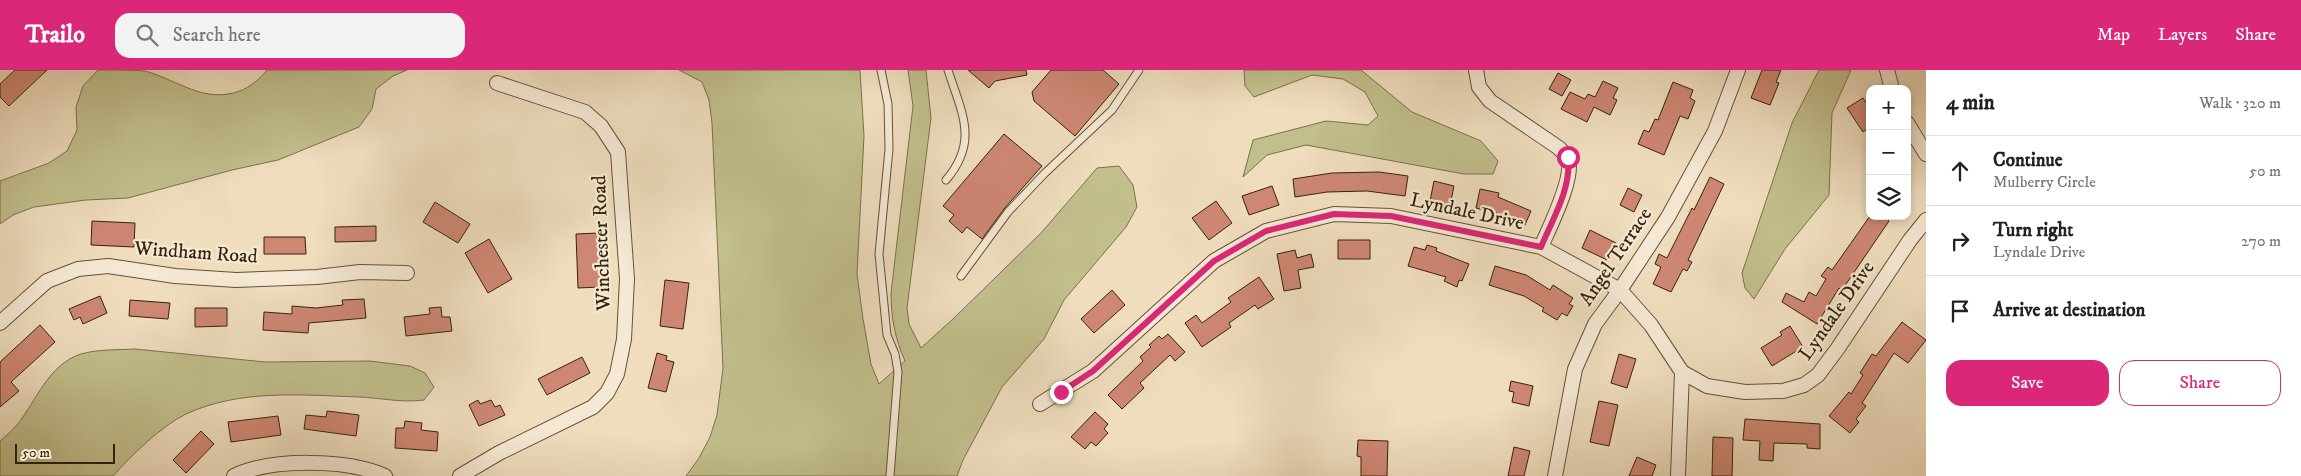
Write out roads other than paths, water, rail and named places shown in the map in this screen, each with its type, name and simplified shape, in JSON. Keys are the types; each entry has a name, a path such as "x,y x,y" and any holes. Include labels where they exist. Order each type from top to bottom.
{"street":[{"path":"1476,70 1479,87 1490,101 1559,148 1568,157 1569,169 1563,194 1541,247"},
{"name":"Angel Terrace","path":"1556,476 1575,368 1595,324 1668,217 1715,131 1738,70"},
{"path":"1887,70 1891,85"},
{"name":"Winchester Road","path":"460,476 499,453 593,407 608,393 617,374 624,338 627,279 618,152 601,126 585,112 497,83"},
{"path":"1911,130 1926,154"},
{"name":"Lyndale Drive","path":"1040,404 1093,371 1214,261 1266,231 1334,214 1391,216 1541,247 1620,290 1651,325 1682,372 1707,386 1745,392 1783,391 1804,385 1818,374 1838,348 1910,240 1926,220"},
{"name":"Windham Road","path":"0,322 47,282 78,269 108,266 175,276 236,280 317,277 360,272 407,273"},
{"path":"1678,476 1682,372"},
{"path":"234,476 269,466 321,462 370,469 385,476"}],"lane":[{"path":"881,70 888,104 888,149 879,254 888,335 895,354 898,372 890,476"},
{"path":"946,180 957,167 966,146 964,122 948,70"},
{"path":"961,276 1008,212 1044,174 1112,110 1139,70"}]}
